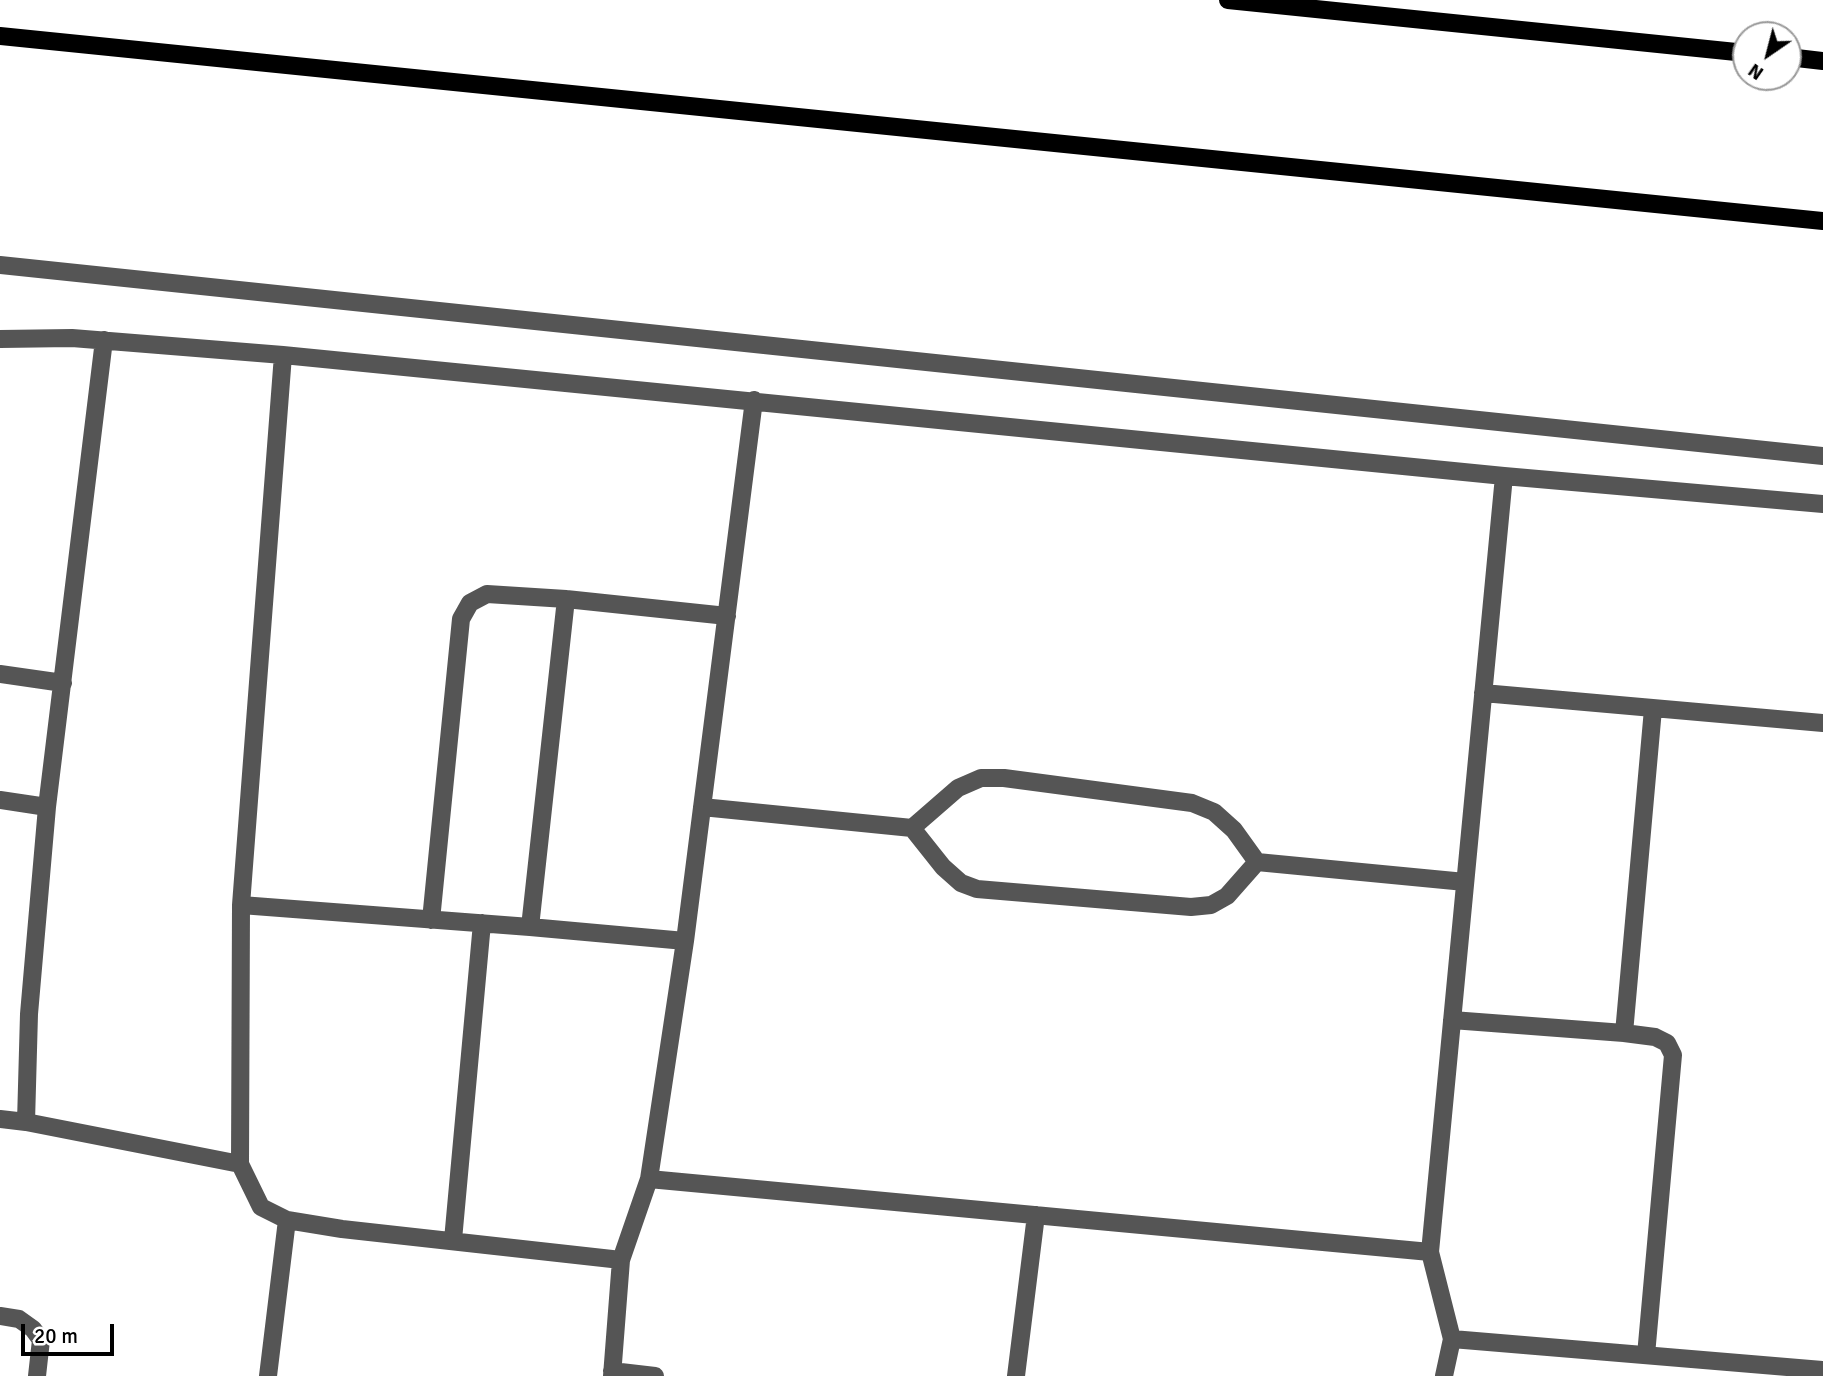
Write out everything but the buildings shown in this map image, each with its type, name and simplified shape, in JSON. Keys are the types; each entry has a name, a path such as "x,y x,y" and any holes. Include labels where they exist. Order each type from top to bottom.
{"main road":[{"path":"1228,0 1732,52"},
{"path":"0,36 1823,221"},
{"path":"1802,59 1823,61"}],"street":[{"path":"0,265 1823,456"},
{"path":"0,339 72,338 283,355 1504,476 1823,504"},
{"path":"26,1122 29,1014 47,807 104,340"},
{"path":"283,355 241,905 240,1164 261,1207 287,1220 621,1260"},
{"path":"655,1376 612,1374 621,1260 649,1178 685,942 754,400"},
{"path":"1444,1376 1452,1339 1430,1252 1504,476"},
{"path":"431,920 461,619 470,603 486,594 727,615"},
{"path":"530,927 566,599"},
{"path":"0,674 63,683"},
{"path":"1483,693 1823,723"},
{"path":"1624,1033 1653,709"},
{"path":"912,828 958,788 981,778 1004,778 1192,803 1214,812 1234,830 1257,862 1465,882"},
{"path":"0,800 47,807"},
{"path":"702,807 912,828 943,867 961,884 977,889 1191,907 1212,905 1227,896 1257,862"},
{"path":"241,905 685,942"},
{"path":"453,1240 482,923"},
{"path":"1452,1020 1624,1033 1654,1037 1667,1042 1674,1055 1646,1355"},
{"path":"0,1119 240,1164"},
{"path":"649,1178 1430,1252"},
{"path":"1016,1376 1036,1214"},
{"path":"268,1376 287,1220"},
{"path":"0,1315 19,1319 33,1329 41,1340 37,1376"},
{"path":"1452,1339 1823,1370"}]}
